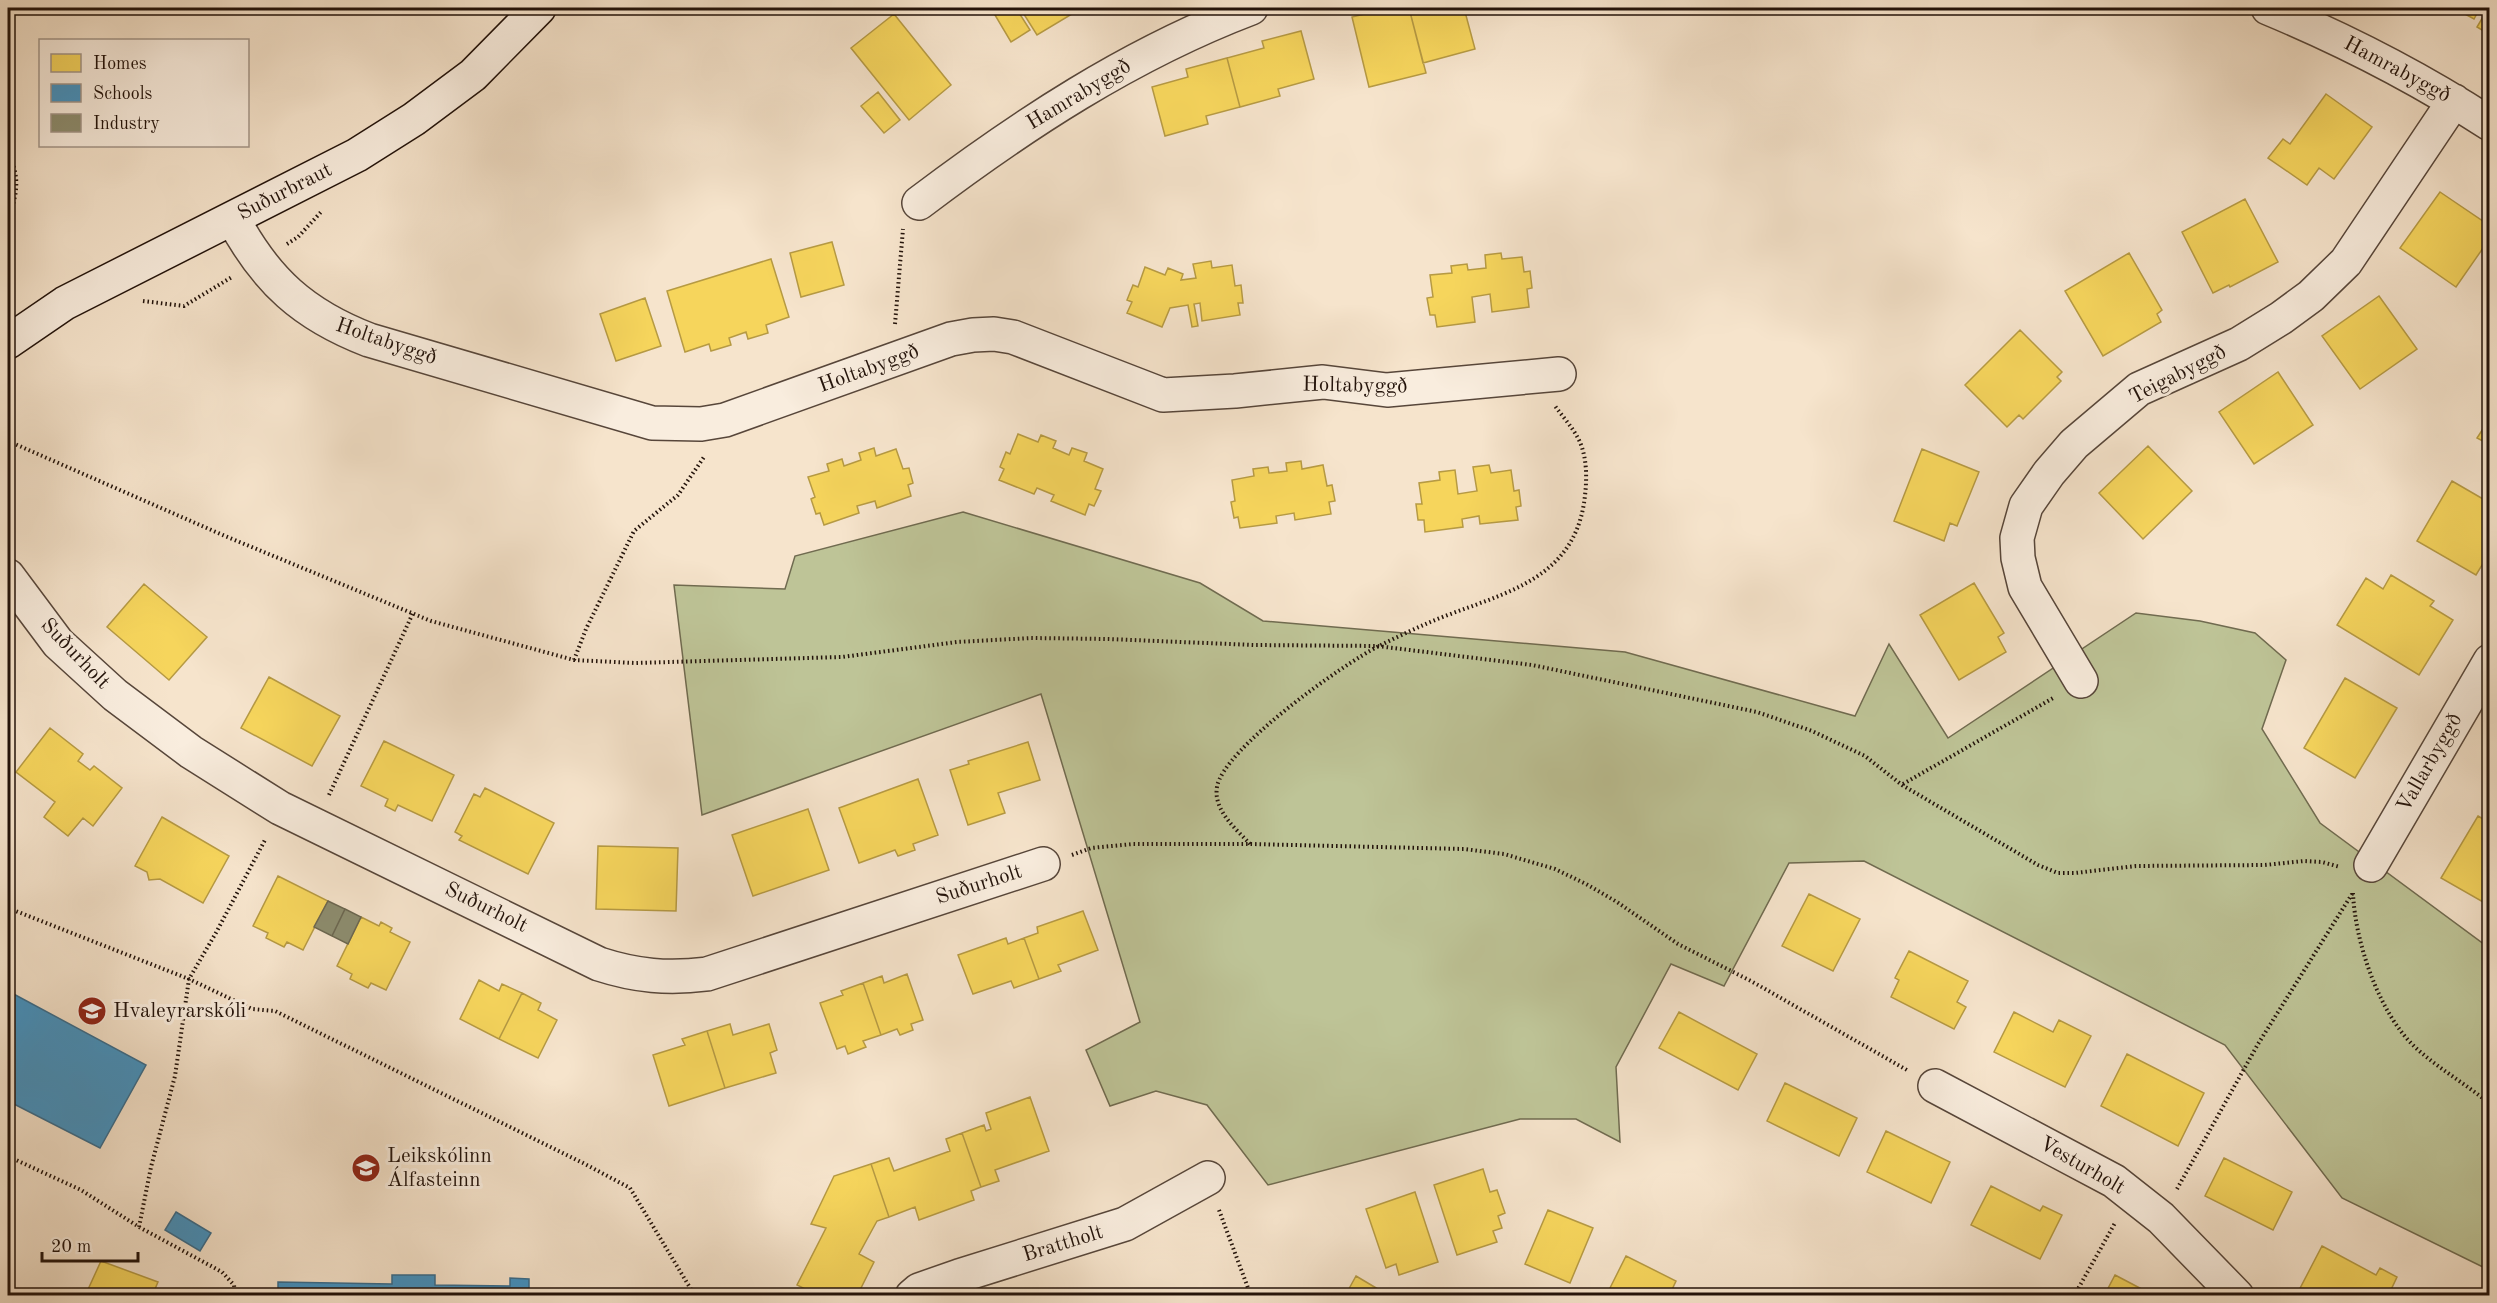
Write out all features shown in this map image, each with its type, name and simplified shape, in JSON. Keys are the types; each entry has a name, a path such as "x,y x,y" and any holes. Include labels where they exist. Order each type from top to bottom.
{"street":[{"name":"Suðurbraut","path":"8,342 65,303 357,155 414,118 473,75 539,8"},
{"name":"Hamrabyggð","path":"920,203 1041,116 1105,78 1171,43 1251,8"},
{"name":"Hamrabyggð","path":"2268,8 2317,28 2386,63 2490,124"},
{"name":"Teigabyggð","path":"2081,681 2025,587 2018,558 2017,538 2026,506 2049,472 2074,444 2139,389 2239,344 2312,296 2346,262 2454,101"},
{"name":"Holtabyggð","path":"233,219 254,255 276,282 304,307 343,330 369,340 652,423 701,424 724,420 951,339 973,335 994,334 1030,343 1163,395 1235,391 1323,382 1387,390 1559,374"},
{"name":"Suðurholt","path":"8,576 58,643 115,696 160,730 280,808 599,964 626,973 652,977 707,974 1043,864"},
{"name":"Vallarbyggð","path":"2356,874 2490,661"},
{"name":"Vesturholt","path":"1935,1086 2114,1181 2161,1218 2237,1296"},
{"name":"Brattholt","path":"912,1296 919,1290 959,1276 1125,1224 1208,1178"}],"path":[{"path":"8,154 14,166 16,183 16,198 8,217"},
{"path":"892,360 903,230 920,203"},
{"path":"1250,844 1232,824 1218,801 1217,787 1226,766 1250,741 1277,717 1330,677 1377,646 1429,622 1520,588 1555,561 1575,535 1581,518 1587,474 1579,440 1552,402 1519,379"},
{"path":"574,660 585,629 634,531 678,495 704,459 724,420"},
{"path":"8,441 225,536 431,621 574,660 635,663 842,657 957,642 1031,638 1377,646 1532,665 1757,712 1812,730 1865,756 1902,785 2038,865 2058,873 2136,866 2265,865 2304,861 2338,865 2356,874"},
{"path":"316,824 412,613"},
{"path":"1902,785 2081,681"},
{"path":"139,1227 151,1167 175,1076 189,979 218,931 280,808"},
{"path":"1043,864 1090,848 1134,844 1464,849 1504,854 1555,869 1617,902 1678,944 1751,981 1935,1086"},
{"path":"2356,874 2352,894 2359,940 2374,982 2391,1015 2415,1047 2490,1104"},
{"path":"2074,1296 2116,1222 2161,1218 2258,1044 2352,894 2356,874"},
{"path":"8,908 189,979 252,1009 275,1011 583,1162 630,1188 695,1296"},
{"path":"8,1159 16,1160 81,1190 139,1227 222,1272 234,1285 235,1296"},
{"path":"1208,1178 1251,1296"}],"green space":[{"path":"963,512 1200,583 1263,621 1625,652 1855,716 1889,644 1948,738 2136,613 2200,621 2255,633 2286,660 2262,729 2320,823 2489,948 2489,1270 2342,1198 2225,1045 1864,861 1789,863 1724,986 1671,964 1616,1067 1620,1142 1576,1119 1520,1119 1268,1185 1207,1105 1156,1091 1110,1106 1086,1050 1140,1022 1041,694 702,815 674,585 785,589 795,556"}],"building: Homes":[{"path":"1016,8 1030,30 1011,42 992,10"},
{"path":"1020,8 1082,8 1037,35"},
{"path":"1389,8 1409,8 1426,73 1369,87 1352,17"},
{"path":"1409,8 1464,8 1475,49 1423,63"},
{"path":"2454,8 2480,8 2474,19"},
{"path":"2483,8 2490,8 2490,35 2477,27 2487,10"},
{"path":"894,14 951,85 909,120 851,48"},
{"path":"1301,31 1314,79 1278,89 1280,96 1240,107 1227,58 1264,48 1262,41"},
{"path":"1227,58 1240,107 1206,116 1208,124 1165,136 1152,87 1188,77 1186,69"},
{"path":"878,92 900,120 884,133 861,106"},
{"path":"2326,94 2372,127 2334,179 2319,168 2307,185 2268,158 2283,139 2290,144"},
{"path":"2440,192 2490,226 2490,238 2456,287 2400,248"},
{"path":"2245,199 2278,262 2230,287 2229,285 2213,293 2182,232"},
{"path":"832,242 844,285 801,297 790,253"},
{"path":"1501,253 1502,259 1522,257 1524,272 1530,271 1532,288 1527,289 1529,307 1492,312 1490,294 1472,297 1475,322 1437,327 1435,315 1430,315 1427,298 1433,297 1430,275 1452,273 1451,266 1467,264 1468,270 1486,268 1485,255"},
{"path":"2129,253 2162,310 2157,314 2161,322 2103,356 2065,291"},
{"path":"771,259 789,317 766,325 768,333 748,339 746,332 729,338 731,345 711,351 709,344 685,352 667,291"},
{"path":"1211,261 1212,268 1232,265 1235,286 1241,285 1243,303 1238,303 1240,315 1202,321 1200,303 1194,304 1198,326 1192,327 1188,305 1170,308 1162,327 1127,313 1132,302 1127,300 1133,285 1138,287 1145,267 1165,275 1168,268 1183,274 1181,280 1196,278 1193,264"},
{"path":"2379,296 2417,349 2360,389 2322,336"},
{"path":"645,298 661,346 616,361 600,314"},
{"path":"2020,330 2062,372 2057,377 2061,381 2023,419 2019,415 2007,427 1965,385"},
{"path":"2278,372 2313,425 2254,464 2219,412"},
{"path":"2490,418 2490,445 2477,438"},
{"path":"1018,434 1038,442 1041,435 1056,441 1053,448 1069,455 1072,448 1087,453 1084,461 1103,469 1095,489 1101,491 1094,506 1089,504 1085,515 1051,501 1054,495 1037,488 1034,494 999,480 1004,469 1000,467 1006,452 1010,454"},
{"path":"2148,446 2192,491 2143,539 2099,493"},
{"path":"874,448 876,456 896,449 903,469 909,468 913,483 908,485 911,496 877,508 875,501 857,506 859,513 824,525 820,513 816,514 811,499 815,497 808,477 829,471 827,464 842,459 844,466 861,460 859,453"},
{"path":"1922,449 1979,472 1957,526 1950,523 1944,541 1894,521"},
{"path":"1301,461 1302,469 1323,465 1327,486 1332,485 1335,501 1329,502 1331,514 1295,520 1294,513 1276,516 1277,523 1240,528 1238,517 1234,518 1231,502 1235,501 1232,480 1254,476 1253,469 1268,467 1269,473 1287,471 1286,463"},
{"path":"1489,465 1491,473 1511,470 1514,491 1519,490 1521,506 1516,507 1518,520 1480,524 1479,516 1462,519 1463,527 1425,532 1424,520 1418,520 1416,504 1422,504 1419,483 1440,480 1439,472 1455,470 1458,494 1477,491 1473,467"},
{"path":"2452,481 2490,503 2490,552 2476,575 2417,541"},
{"path":"2391,575 2434,601 2430,606 2453,620 2419,675 2337,625 2366,578 2383,589"},
{"path":"1974,583 2004,633 1998,637 2006,652 1959,680 1920,615"},
{"path":"144,584 207,637 169,680 107,627"},
{"path":"269,677 340,716 312,766 241,728"},
{"path":"2345,678 2397,708 2355,778 2304,748"},
{"path":"50,728 83,754 78,761 90,770 94,766 122,788 93,826 83,818 68,836 44,817 55,802 16,772"},
{"path":"384,741 454,775 432,821 398,805 395,811 385,806 388,799 361,786"},
{"path":"1028,742 1040,780 998,793 1005,813 968,825 950,770 969,764 968,761"},
{"path":"918,779 938,835 913,844 915,850 898,856 895,850 859,863 839,808"},
{"path":"485,788 554,823 528,874 459,840 462,836 455,832 474,794 480,797"},
{"path":"808,809 829,870 753,896 732,835"},
{"path":"2478,816 2490,823 2490,906 2441,878"},
{"path":"162,817 229,856 203,903 160,879 149,880 147,872 135,866"},
{"path":"598,846 678,848 676,911 596,909"},
{"path":"278,876 328,901 303,950 287,942 284,947 266,938 268,933 253,926"},
{"path":"1809,894 1860,919 1833,971 1782,946"},
{"path":"1083,911 1098,950 1058,965 1061,971 1039,979 1024,938 1038,933 1037,927"},
{"path":"361,917 379,926 381,922 392,928 390,932 410,942 386,990 371,983 368,988 350,979 352,974 337,966"},
{"path":"1006,938 1008,944 1024,938 1039,979 1014,988 1011,981 973,994 958,955"},
{"path":"1909,951 1968,981 1957,1002 1966,1007 1954,1029 1891,997 1899,980 1895,978"},
{"path":"907,974 923,1020 911,1024 913,1030 900,1035 897,1029 881,1035 863,983 882,976 884,983"},
{"path":"479,980 499,991 502,984 522,993 499,1039 460,1019"},
{"path":"863,983 881,1035 863,1041 866,1047 848,1054 845,1046 837,1049 820,1003 843,995 841,991"},
{"path":"522,993 541,1003 538,1010 557,1020 538,1058 499,1039"},
{"path":"1679,1012 1757,1054 1738,1090 1659,1048"},
{"path":"2014,1012 2053,1032 2059,1020 2091,1036 2065,1087 1994,1052"},
{"path":"730,1024 733,1035 769,1024 777,1050 770,1053 776,1073 725,1088 707,1031"},
{"path":"707,1031 725,1088 669,1106 653,1055 685,1045 682,1039"},
{"path":"2127,1054 2204,1093 2178,1146 2101,1106"},
{"path":"1785,1083 1857,1118 1839,1156 1767,1121"},
{"path":"1030,1097 1049,1151 995,1170 999,1181 981,1187 962,1133 984,1125 986,1131 991,1129 986,1113"},
{"path":"1886,1131 1950,1162 1931,1203 1867,1172"},
{"path":"962,1133 981,1187 971,1191 974,1200 919,1220 915,1207 889,1217 871,1164 889,1158 894,1171 950,1151 946,1139"},
{"path":"2224,1158 2292,1192 2273,1230 2205,1196"},
{"path":"871,1164 889,1217 877,1221 859,1254 874,1262 857,1296 819,1296 797,1285 826,1228 811,1224 834,1176"},
{"path":"1483,1169 1490,1192 1497,1190 1505,1213 1498,1216 1502,1228 1493,1231 1497,1242 1457,1255 1434,1185"},
{"path":"1991,1186 2040,1211 2043,1206 2062,1215 2040,1259 1971,1225"},
{"path":"1415,1192 1438,1262 1399,1275 1396,1264 1386,1268 1366,1209"},
{"path":"1548,1210 1593,1228 1570,1283 1525,1264"},
{"path":"2322,1246 2376,1275 2380,1268 2397,1277 2388,1296 2296,1296"},
{"path":"1626,1256 1676,1281 1669,1296 1606,1296"},
{"path":"101,1261 158,1282 152,1296 85,1296"},
{"path":"2115,1275 2155,1296 2104,1296"},
{"path":"1356,1276 1388,1295 1388,1296 1345,1296"}],"building: Schools":[{"name":"Hvaleyrarskóli","path":"8,991 146,1065 100,1148 8,1101"},
{"path":"176,1212 211,1233 200,1251 165,1230"},
{"path":"392,1275 435,1275 435,1285 510,1286 510,1278 529,1279 529,1296 278,1296 278,1282 392,1284"}],"building: Industry":[{"path":"328,901 345,909 332,936 314,927"},
{"path":"345,909 361,917 348,944 332,936"}],"place":[{"name":"Hvaleyrarskóli","path":"92,1011"},
{"name":"Leikskólinn Álfasteinn","path":"366,1168"}]}
